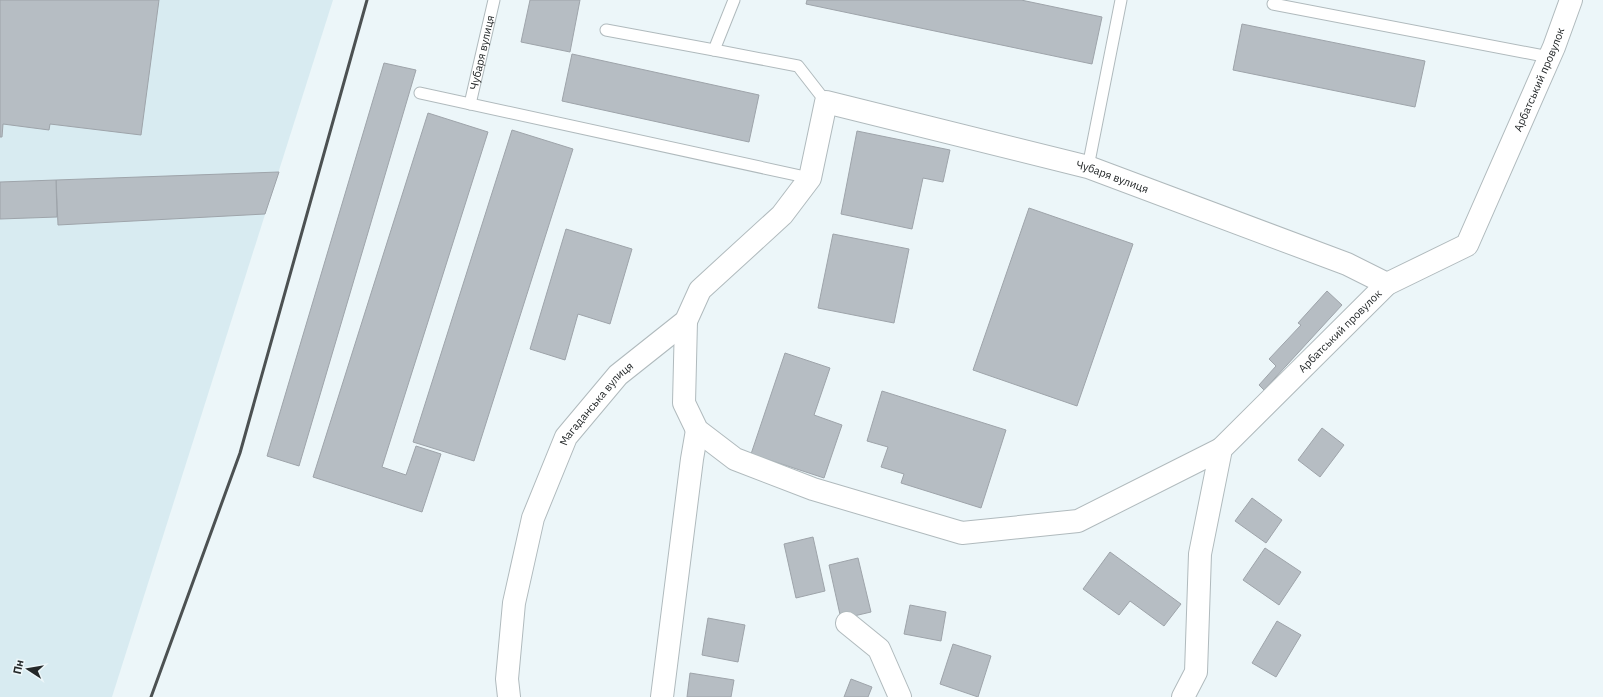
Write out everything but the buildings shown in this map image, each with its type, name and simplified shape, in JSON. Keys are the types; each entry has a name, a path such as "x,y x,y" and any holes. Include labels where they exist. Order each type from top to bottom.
{"street":[{"name":"Арбатський провулок","path":"697,430 735,459 813,489 962,533 1078,521 1221,449 1387,284 1467,245 1549,57 1571,0"},
{"name":"Чубаря вулиця","path":"826,102 1088,166 1347,264 1387,284"},
{"path":"810,178 826,102"},
{"name":"Магаданська вулиця","path":"509,697 507,679 514,603 533,518 566,437 618,375 686,321 700,290 782,215 810,178"},
{"path":"662,697 697,430 684,403 686,321"},
{"path":"1183,697 1196,672 1200,554 1221,449"},
{"path":"847,623 879,649 900,697"}],"lane":[{"name":"Чубаря вулиця","path":"470,104 494,0"},
{"path":"714,50 734,0"},
{"path":"1088,166 1122,0"},
{"path":"1273,4 1549,57"},
{"path":"606,30 798,66 826,102"},
{"path":"420,94 810,178"}],"shaded area":[{"path":"0,0 333,0 112,697 0,697"}],"railway":[{"path":"151,697 240,453 367,0"}]}
